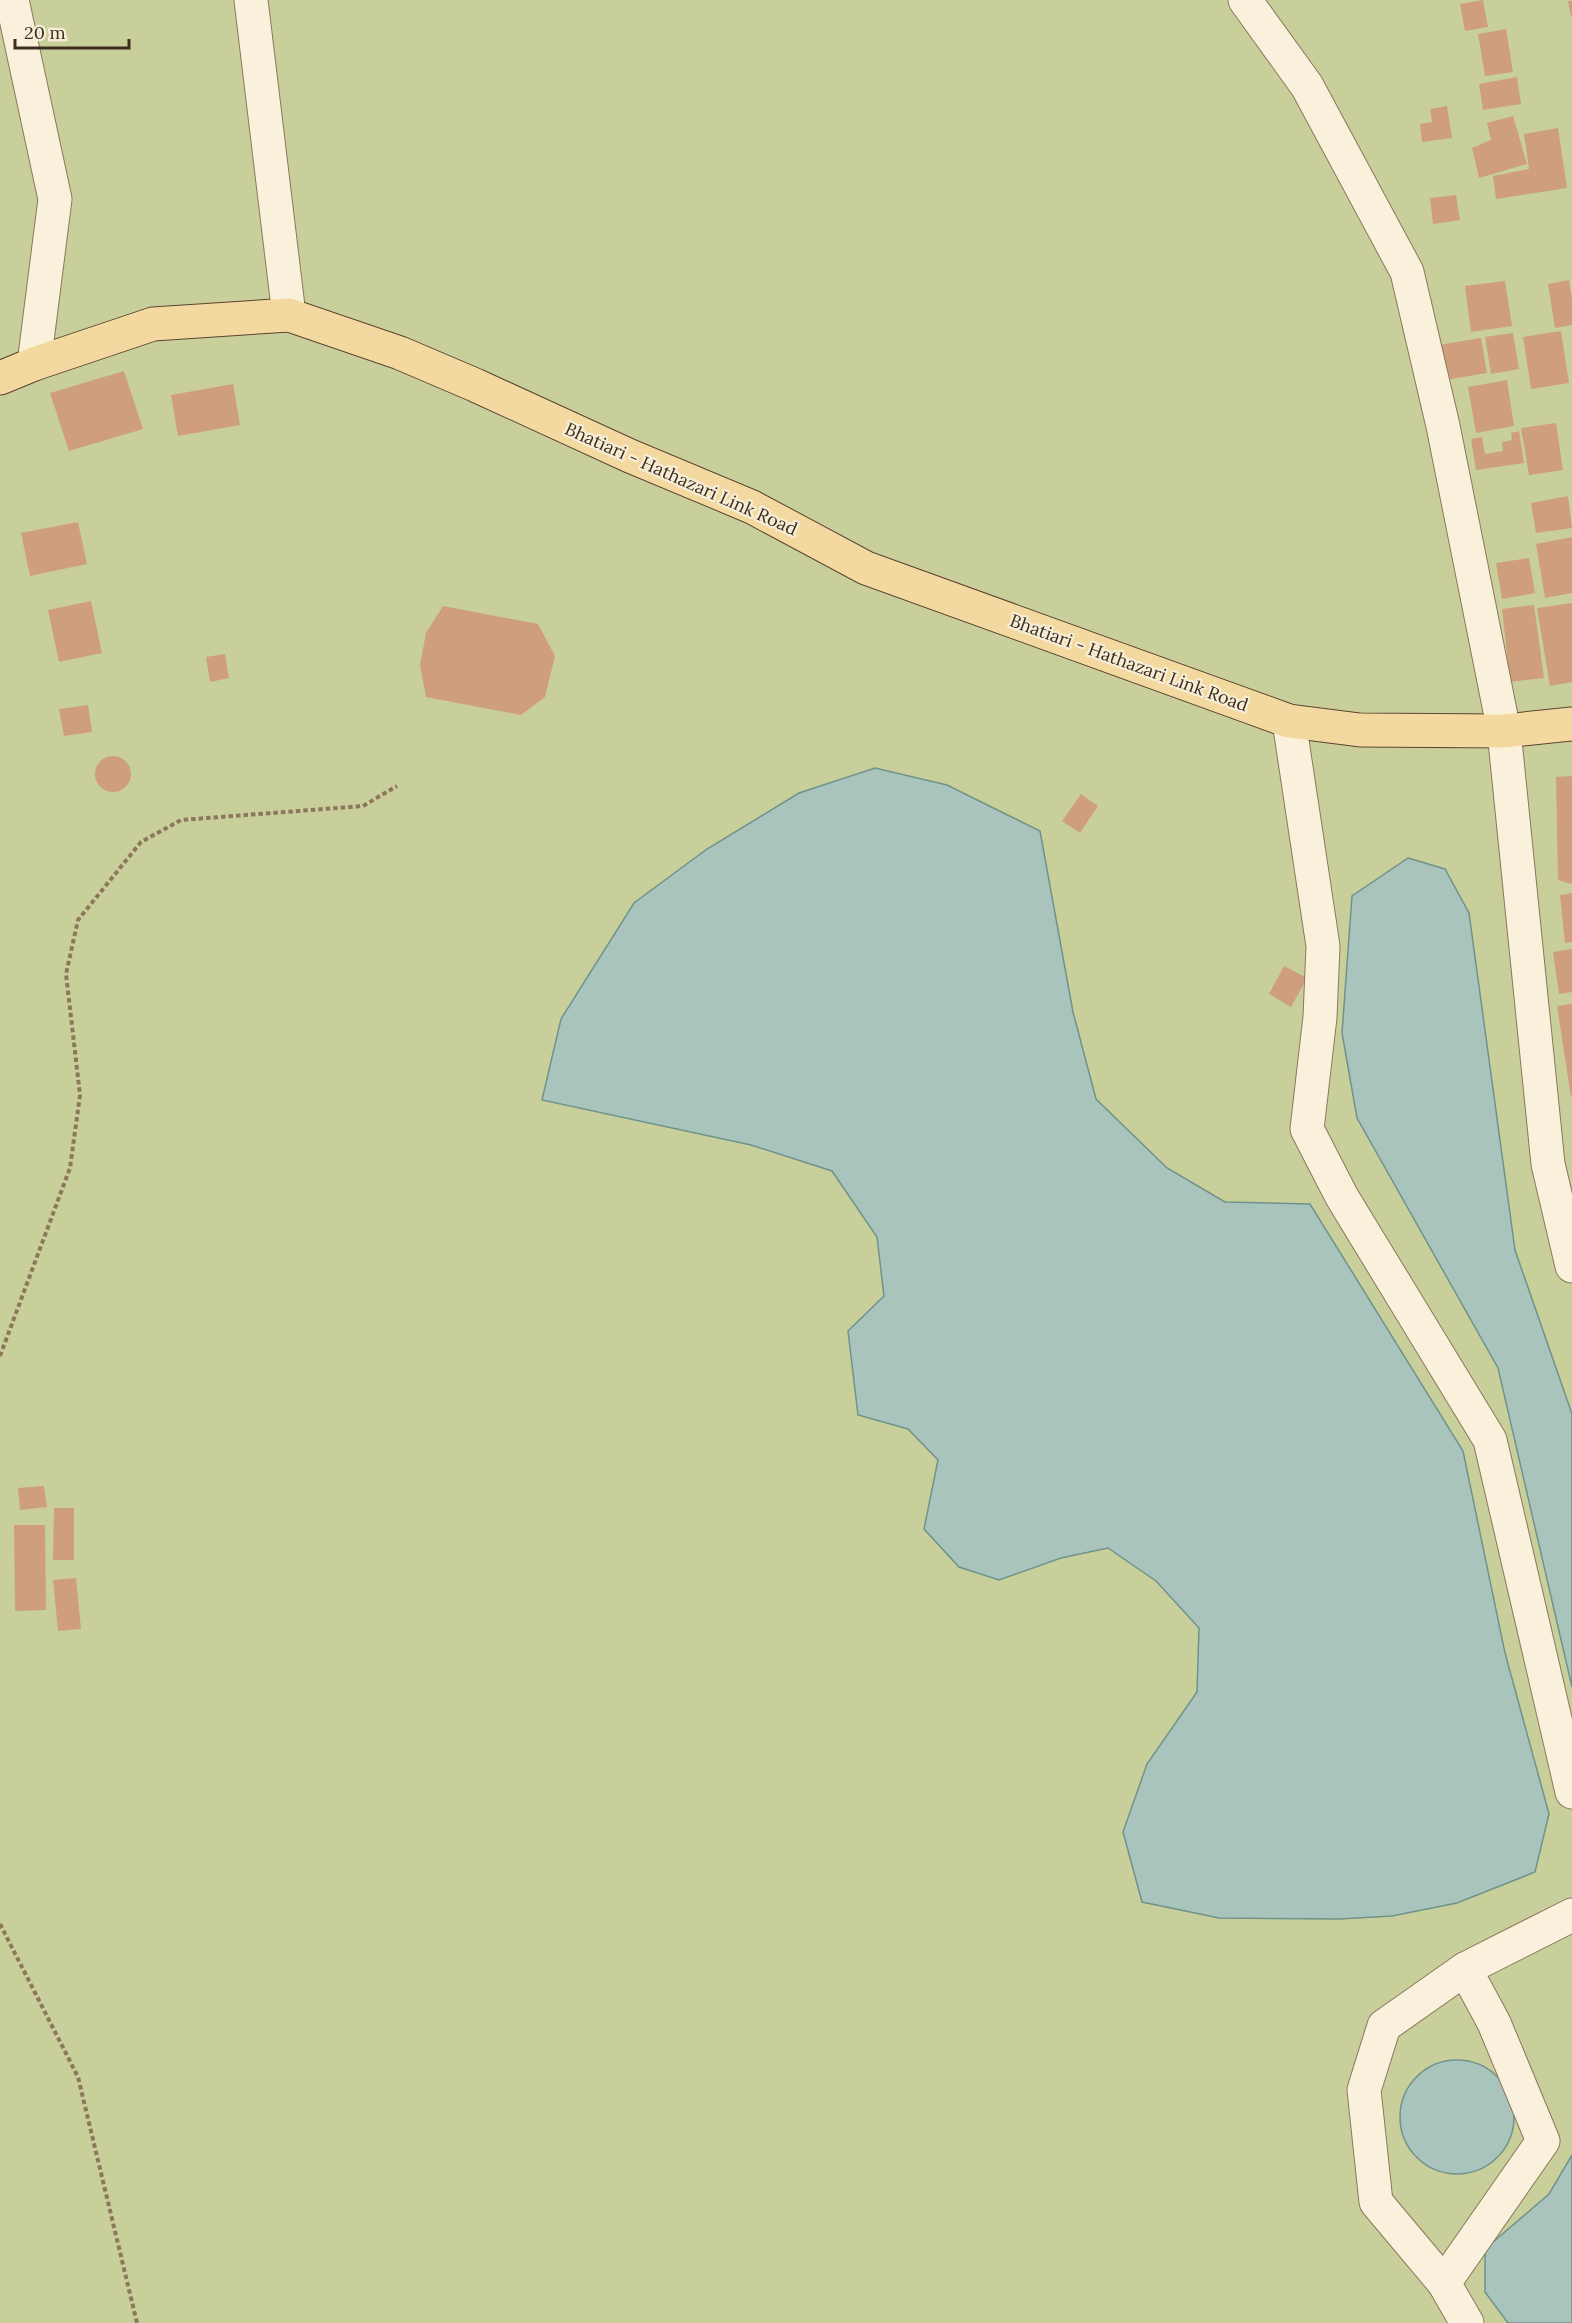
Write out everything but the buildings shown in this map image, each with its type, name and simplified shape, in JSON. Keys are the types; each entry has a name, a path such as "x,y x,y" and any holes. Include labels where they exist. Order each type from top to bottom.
{"main road":[{"name":"Bhatiari - Hathazari Link Road","path":"0,378 34,364 153,324 289,315 400,353 475,385 630,456 752,507 866,568 1288,721 1360,730 1504,731 1572,724"}],"street":[{"path":"12,0 55,199 34,364"},
{"path":"1245,0 1307,86 1407,272 1445,437 1504,731 1548,1164 1572,1266"},
{"path":"252,1 289,315"},
{"path":"1288,721 1323,946 1320,1017 1307,1129 1342,1197 1490,1440 1572,1792"},
{"path":"1467,2323 1443,2283 1376,2202 1364,2090 1384,2026 1465,1969 1572,1915"},
{"path":"1443,2283 1543,2141 1494,2023 1465,1969"}],"path":[{"path":"0,1356 70,1168 80,1095 66,974 78,920 141,842 181,820 363,806 397,786"},
{"path":"0,1924 78,2077 137,2323"}],"green space":[{"path":"0,0 1572,0 1572,2323 0,2323"}],"water":[{"path":"875,768 947,785 1040,831 1073,1012 1096,1099 1167,1168 1225,1202 1310,1204 1463,1451 1505,1653 1549,1814 1535,1872 1457,1903 1392,1916 1339,1919 1219,1918 1142,1902 1123,1832 1147,1764 1197,1692 1199,1628 1156,1581 1108,1548 1061,1558 999,1580 959,1567 924,1529 938,1460 908,1429 858,1415 848,1331 884,1296 877,1237 832,1171 751,1145 542,1100 561,1019 634,903 707,849 799,793"},
{"path":"1408,858 1445,869 1469,913 1515,1250 1572,1414 1572,1687 1498,1368 1357,1118 1342,1033 1352,896"},
{"path":"1457,2060 1479,2065 1497,2077 1509,2095 1514,2117 1509,2139 1497,2157 1479,2169 1457,2174 1435,2169 1417,2157 1405,2139 1400,2117 1405,2095 1417,2077 1435,2065"},
{"path":"1572,2155 1572,2323 1508,2323 1485,2292 1485,2249 1549,2194"}]}
